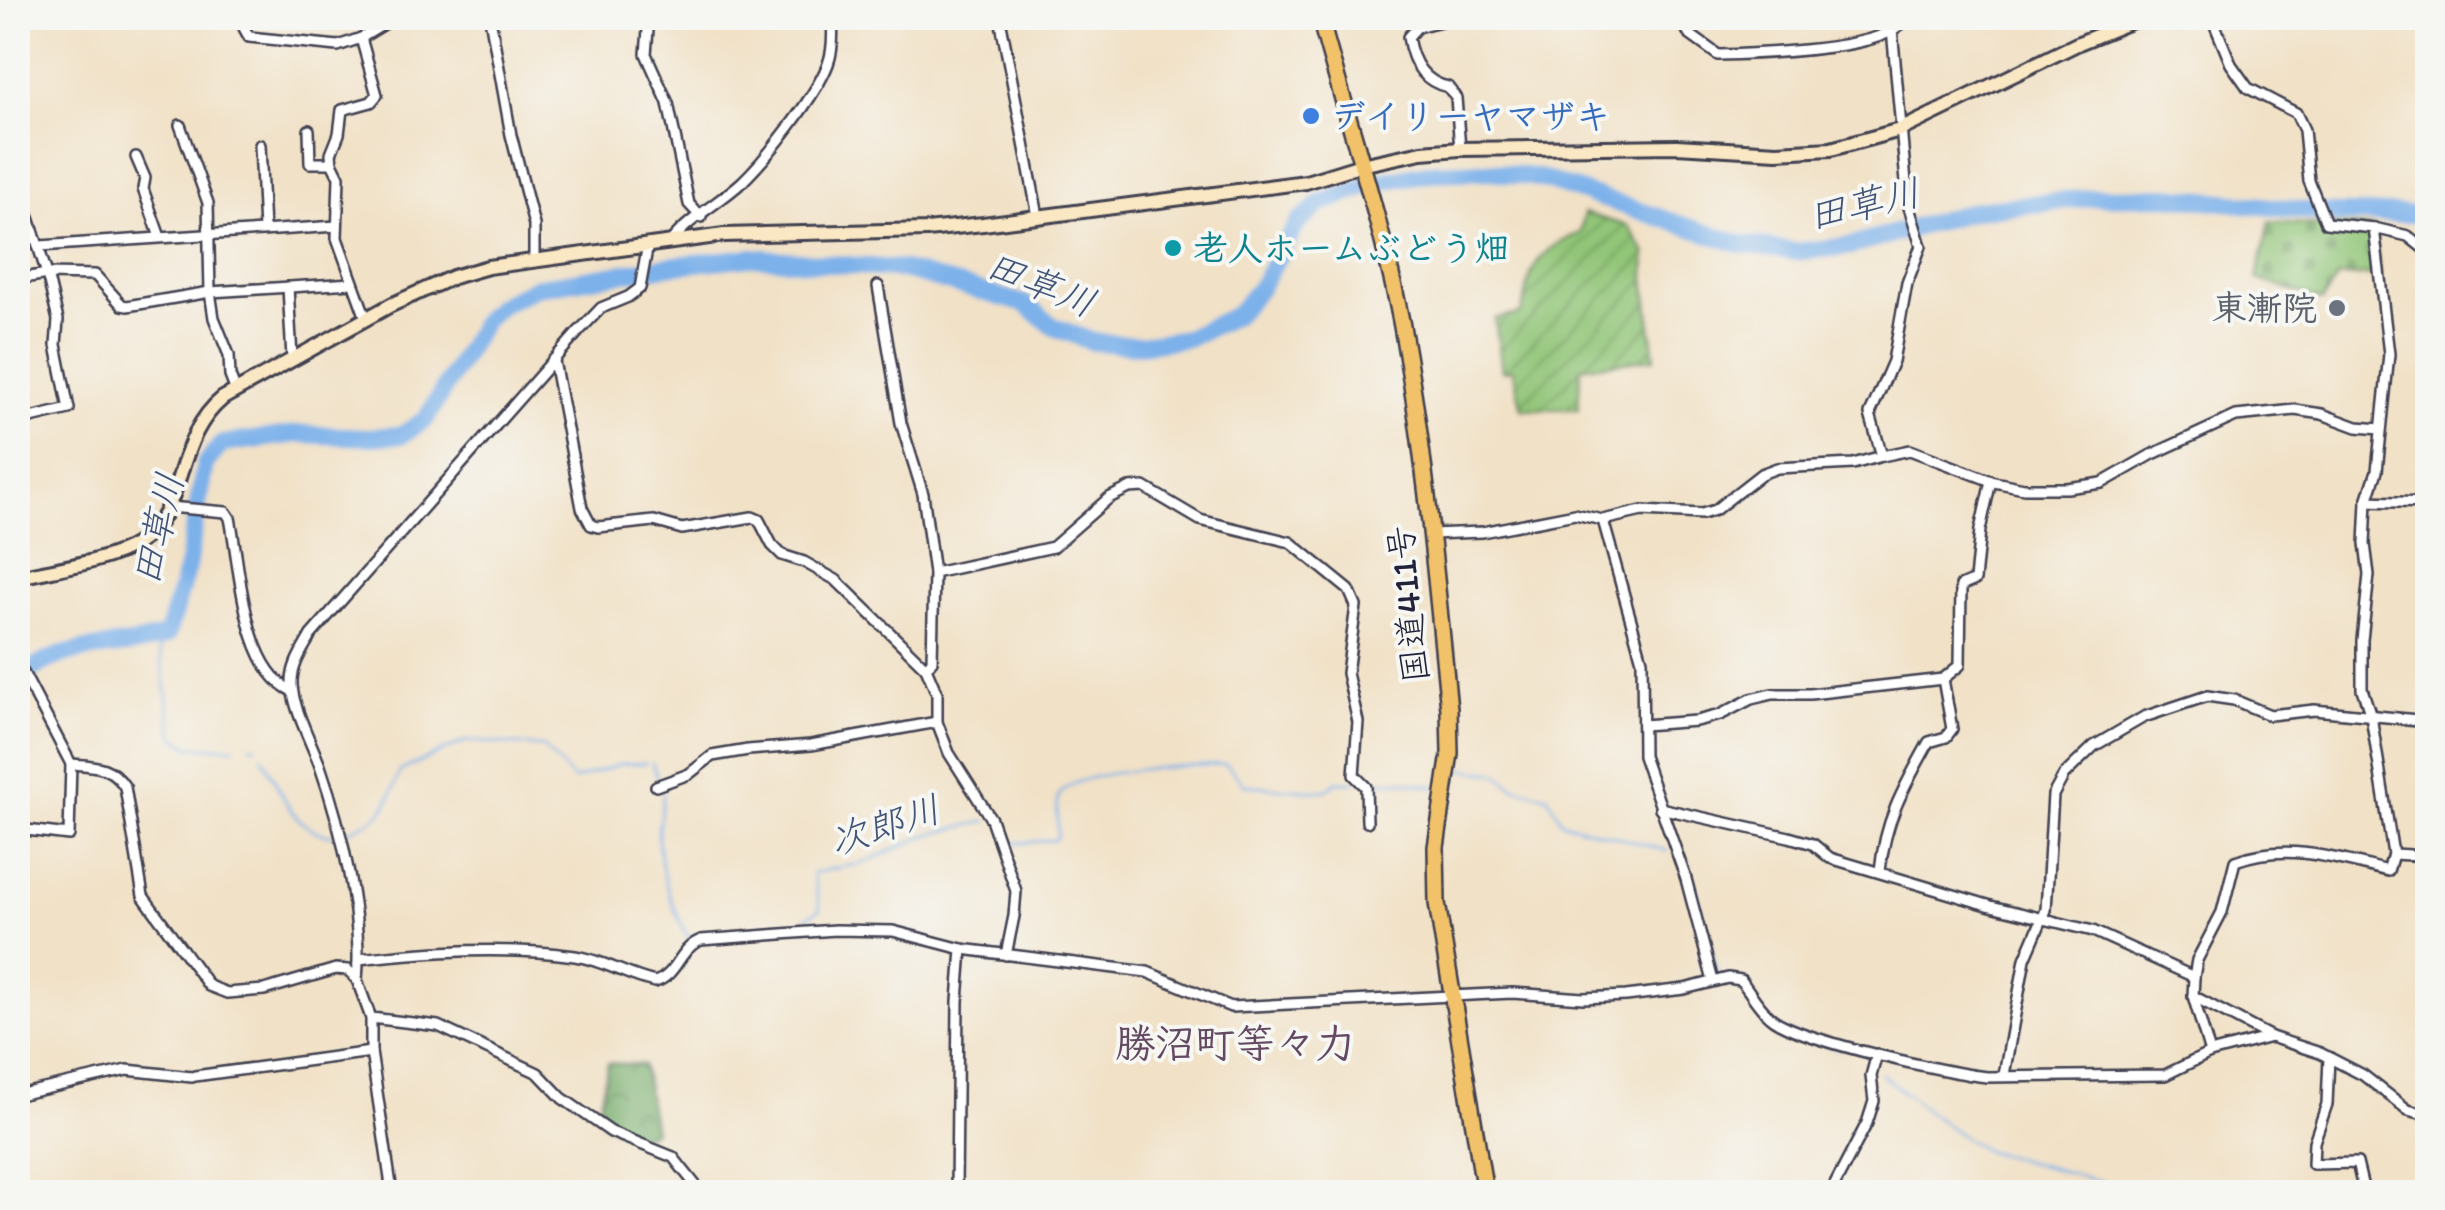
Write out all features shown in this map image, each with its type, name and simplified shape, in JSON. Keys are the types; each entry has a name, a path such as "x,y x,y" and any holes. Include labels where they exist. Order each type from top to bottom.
{"highway":[{"name":"国道411号","path":"1320,18 1400,316 1419,423 1450,737 1436,847 1436,885 1485,1192"}],"street":[{"path":"246,18 244,28 249,37 257,40 338,46 361,38 394,18"},
{"path":"490,18 511,135 534,225 534,258"},
{"path":"649,18 646,54 668,103 690,204 701,217"},
{"path":"671,242 682,228 701,217 765,157 828,63 832,18"},
{"path":"1000,18 1038,216"},
{"path":"1452,18 1417,27 1408,38 1424,76 1432,84 1448,87 1456,98 1460,149"},
{"path":"1681,18 1690,34 1718,55 1868,40 1890,32 1910,18"},
{"path":"1882,456 1870,414 1894,361 1907,283 1921,246 1908,204 1891,18"},
{"path":"18,577 116,553 136,544 152,532 168,507 188,443 208,411 235,389 366,318 453,277 534,258 648,250 671,242 767,232 927,230 1306,182 1362,172 1422,152 1677,146 1795,152 1831,149 1900,130 2079,43 2140,18"},
{"path":"2212,18 2231,64 2248,88 2296,114 2304,130 2314,195 2326,224 2408,236 2428,252"},
{"path":"361,38 376,96 371,102 342,110 340,134 330,154 339,177 337,238 366,318"},
{"path":"180,125 208,203 210,292 235,389"},
{"path":"309,130 310,163 332,163"},
{"path":"260,144 264,230"},
{"path":"136,157 160,236"},
{"path":"18,183 40,246 58,320 56,345 69,409 18,421"},
{"path":"40,246 337,226"},
{"path":"2210,1053 2193,996 2194,976 2197,960 2222,912 2235,861 2302,850 2388,871 2393,854 2371,716 2362,688 2369,575 2366,500 2376,471 2388,354 2374,228"},
{"path":"357,980 359,960 336,812 292,692 294,665 310,635 601,308 640,288 648,250"},
{"path":"18,279 47,274 95,275 122,305 210,292 352,283"},
{"path":"878,286 901,423 922,494 934,574 932,661 926,668"},
{"path":"288,287 292,358"},
{"path":"554,361 582,508 591,525 654,521 682,529 760,520 782,554 836,580 926,668 937,694 937,722 949,753 991,819 1016,891 1006,955"},
{"path":"1431,534 1482,532 1575,514 1603,520 1642,511 1702,514 1715,510 1761,474 1778,468 1853,464 1910,450 1991,481 2024,488 2067,488 2102,483 2151,455 2236,416 2295,410 2322,414 2357,427 2381,429"},
{"path":"1643,725 1708,718 1751,698 1772,694 1810,694 1943,679 1960,665 1961,586 1975,580 1980,530 1991,481"},
{"path":"934,574 1053,548 1109,498 1129,488 1144,487 1200,520 1290,542 1349,590 1356,606 1348,673 1358,722 1354,774 1366,787 1367,822"},
{"path":"2366,500 2428,503"},
{"path":"168,507 226,512 245,595 246,620 267,670 277,684 292,692"},
{"path":"1603,520 1642,660 1643,756 1686,879 1713,980"},
{"path":"18,829 68,835 71,764 19,665"},
{"path":"1880,871 1894,805 1929,742 1952,730 1943,679"},
{"path":"2004,1075 2025,958 2046,910 2056,786 2094,746 2113,732 2180,703 2207,696 2234,700 2270,715 2314,710 2428,721"},
{"path":"656,786 689,774 712,756 811,746 937,722"},
{"path":"71,764 106,767 125,786 143,896 209,986 227,993 264,990 336,969 348,970 357,980 371,1018 371,1052 392,1192"},
{"path":"1660,808 1789,837 1813,844 1830,858 2092,931 2194,976"},
{"path":"2393,854 2428,856"},
{"path":"359,960 429,951 573,956 605,962 655,982 671,974 689,945 701,940 835,930 894,931 962,949 1147,972 1231,1008 1512,994 1626,996 1684,989 1713,980 1741,980 1769,1017 1784,1026 1962,1075 2165,1075 2210,1053 2271,1037"},
{"path":"956,1192 962,949"},
{"path":"2193,996 2271,1037 2329,1057 2363,1075 2408,1110 2428,1115"},
{"path":"371,1018 438,1026 538,1073 562,1098 610,1132 673,1158 701,1192"},
{"path":"18,1095 127,1070 194,1076 371,1052"},
{"path":"1831,1192 1874,1101 1871,1076 1878,1054"},
{"path":"2329,1057 2327,1104 2314,1142 2313,1164 2357,1163 2364,1192"}],"green space":[{"path":"1584,213 1628,226 1646,253 1645,277 1655,358 1581,367 1578,409 1522,409 1513,370 1502,371 1495,319 1522,311 1532,271 1554,246 1580,233"},
{"path":"2269,222 2374,228 2379,275 2338,277 2322,301 2257,279"},
{"path":"608,1063 643,1065 654,1131 638,1138 604,1124 598,1112"}],"waterway":[{"name":"田草川","path":"18,681 52,658 167,635 187,568 205,464 222,444 298,434 402,435 426,419 485,319 500,305 536,287 751,257 904,270 1025,304 1054,327 1093,342 1140,345 1187,338 1236,315 1260,287 1298,223 1320,204 1378,182 1429,173 1491,171 1543,179 1740,244 1795,252 1851,246 1976,210 2097,197 2167,196 2337,214 2428,214"},
{"name":"次郎川","path":"158,638 173,735 189,747 235,747"},
{"name":"次郎川","path":"347,831 377,816 400,771 466,741 543,747 574,780 620,764 646,763"},
{"name":"次郎川","path":"251,746 256,746"},
{"name":"次郎川","path":"262,756 297,817 306,826 332,835"},
{"name":"次郎川","path":"652,763 657,776"},
{"name":"次郎川","path":"1007,844 1054,840 1058,835 1059,796 1086,779 1109,774 1226,764 1245,785 1318,791 1327,790 1336,782 1355,782"},
{"name":"次郎川","path":"1453,788 1458,769 1496,773 1514,787 1548,796 1562,822 1667,851"},
{"name":"次郎川","path":"1368,782 1401,781 1436,787"},
{"name":"次郎川","path":"663,792 658,832 663,874 689,939 698,937"},
{"name":"次郎川","path":"806,929 807,917 820,909 813,873 864,863 927,835 987,821"},
{"name":"次郎川","path":"1688,862 1717,972"},
{"name":"次郎川","path":"706,935 733,933"},
{"name":"次郎川","path":"1727,984 1744,989"},
{"name":"次郎川","path":"1756,1009 1766,1025 1802,1037"},
{"name":"次郎川","path":"1824,1045 1840,1049"},
{"name":"次郎川","path":"1881,1074 1983,1150 2140,1192"},
{"name":"次郎川","path":"2296,1192 2357,1192"}],"place":[{"name":"デイリーヤマザキ","path":"1311,116"},
{"name":"老人ホームぶどう畑","path":"1173,248"},
{"name":"東漸院","path":"2337,308"}],"district":[{"name":"勝沼町等々力","path":"1235,1043"}]}
